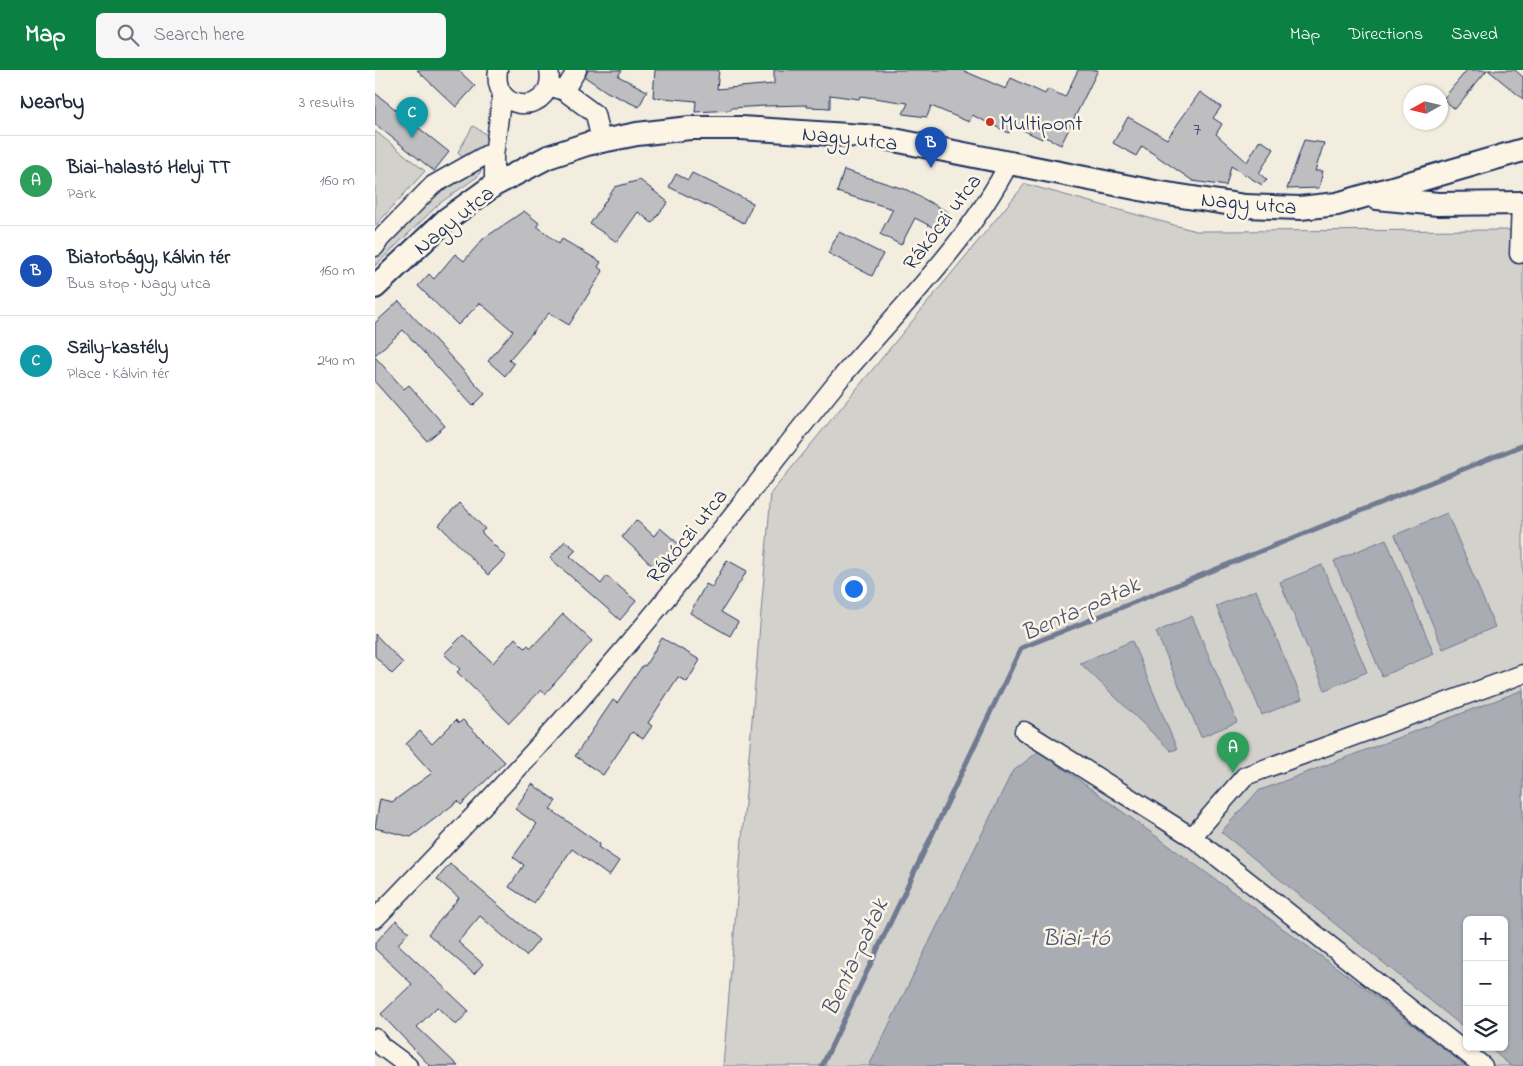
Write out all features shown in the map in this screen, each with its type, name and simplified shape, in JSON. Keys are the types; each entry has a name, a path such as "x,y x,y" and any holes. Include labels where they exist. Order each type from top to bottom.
{"main road":[{"name":"Nagy utca","path":"375,287 447,219 494,185 548,156 601,141 637,134 690,128 741,128 879,137 1010,161 1155,192 1245,206 1300,208 1337,204 1366,197 1523,150"},
{"path":"1366,197 1438,204 1522,203"}],"street":[{"path":"498,70 498,86 502,93 515,103 531,104 539,100 554,82 577,70"},
{"path":"554,82 595,114 601,141"},
{"path":"494,185 494,156 502,93"},
{"path":"375,248 380,239 433,185 486,155 494,156"},
{"name":"Rákóczi utca","path":"375,919 487,803 625,647 840,379 972,225 1010,161"},
{"path":"1519,254 1522,203"},
{"path":"1192,837 1245,776 1523,674"},
{"path":"1024,731 1192,837 1483,1066"},
{"path":"375,1038 381,1046 408,1066"}],"shaded area":[{"path":"473,126 492,138 489,159 477,177 440,203 375,266 375,248 466,163 458,152"},
{"path":"375,131 425,171 375,226"},
{"path":"1025,184 1196,231 1523,230 1523,1066 723,1066 771,493"}],"water":[{"path":"1447,513 1495,627 1443,649 1395,535"},
{"path":"1386,539 1434,654 1382,676 1334,561"},
{"path":"1322,565 1367,672 1325,690 1280,582"},
{"path":"1256,590 1302,699 1262,715 1216,606"},
{"path":"1192,616 1237,722 1201,737 1156,632"},
{"path":"1132,641 1177,749 1171,751 1080,663"},
{"path":"1523,690 1523,1066 1511,1066 1493,1051 1508,1051 1508,916 1463,916 1463,1027 1221,832 1258,791"},
{"name":"Biai-tó","path":"1039,751 1366,989 1466,1066 869,1066 1012,772"}],"building":[{"path":"417,70 458,70 475,86 456,107"},
{"path":"588,70 622,70 618,76 647,91 639,107 607,92 585,77"},
{"path":"655,70 719,70 717,89 774,84 774,70 962,70 1006,89 1011,78 1045,94 1048,89 1065,97 1078,70 1098,70 1061,145 1043,136 1042,139 1012,125 1009,133 972,115 969,122 931,106 927,117 903,114 908,103 860,96 859,99 830,95 830,108 807,107 807,105 765,106 695,112 696,101 653,97"},
{"path":"1467,70 1487,70 1455,109 1448,103 1448,93"},
{"path":"1488,70 1515,70 1523,77 1523,99"},
{"path":"1200,92 1221,107 1213,118 1222,124 1216,134 1247,162 1260,140 1274,149 1259,173 1267,180 1262,185 1231,166 1226,186 1193,181 1142,146 1136,156 1113,143 1128,117 1167,139"},
{"path":"375,93 449,152 434,171 375,124"},
{"path":"1304,140 1324,143 1315,171 1323,171 1319,188 1287,189"},
{"path":"844,170 907,190 948,212 938,230 915,218 901,245 880,234 893,209 837,192"},
{"path":"692,173 753,203 744,223 669,187 676,174 688,180"},
{"path":"640,180 668,202 652,223 638,212 617,242 590,224 615,187"},
{"path":"524,211 539,223 537,226 559,244 562,239 601,262 598,267 603,271 569,325 549,313 509,360 514,364 505,376 488,361 513,331 480,303 458,325 418,286 429,274 434,279 455,254 464,261 483,239"},
{"path":"839,232 883,254 872,276 828,253"},
{"path":"399,301 485,394 473,406 403,330 375,355 375,323"},
{"path":"375,357 404,389 409,385 445,426 427,441 375,382"},
{"path":"460,503 485,529 481,532 506,557 488,575 439,525"},
{"path":"636,520 654,536 660,528 680,545 659,572 622,537"},
{"path":"565,541 576,550 570,556 601,584 607,576 636,601 620,620 550,558"},
{"path":"727,560 747,571 721,612 738,622 730,636 690,613 706,584 712,587"},
{"path":"563,614 592,641 545,694 541,690 509,723 457,672 460,669 444,654 463,635 493,663 515,638 525,648 528,645 531,648"},
{"path":"375,634 403,663 392,674 375,656"},
{"path":"662,638 700,660 687,682 678,677 648,723 652,726 643,739 632,732 603,775 575,756 613,700 617,703 643,665 645,666"},
{"path":"456,720 459,723 463,720 505,762 461,805 458,801 411,837 375,828 380,799 392,802 432,773 406,744 420,731 432,744"},
{"path":"532,784 556,801 550,809 600,844 598,847 619,861 609,876 572,849 534,903 509,887 524,865 513,857 537,824 515,809"},
{"path":"450,864 539,940 526,956 480,916 458,942 483,964 474,974 428,934 459,898 437,879"},
{"path":"396,920 409,932 398,944 469,1011 456,1025 437,1007 417,1027 458,1066 430,1066 381,1014 412,984 375,949 375,943"}],"waterway":[{"name":"Benta-patak","path":"822,1066 1021,648 1523,445"}],"place":[{"name":"Multipont","path":"990,122"},
{"name":"Szily-kastély","path":"412,138"},
{"name":"Biatorbágy, Kálvin tér","path":"931,168"},
{"name":"Biai-halastó Helyi TT","path":"1233,773"}]}
